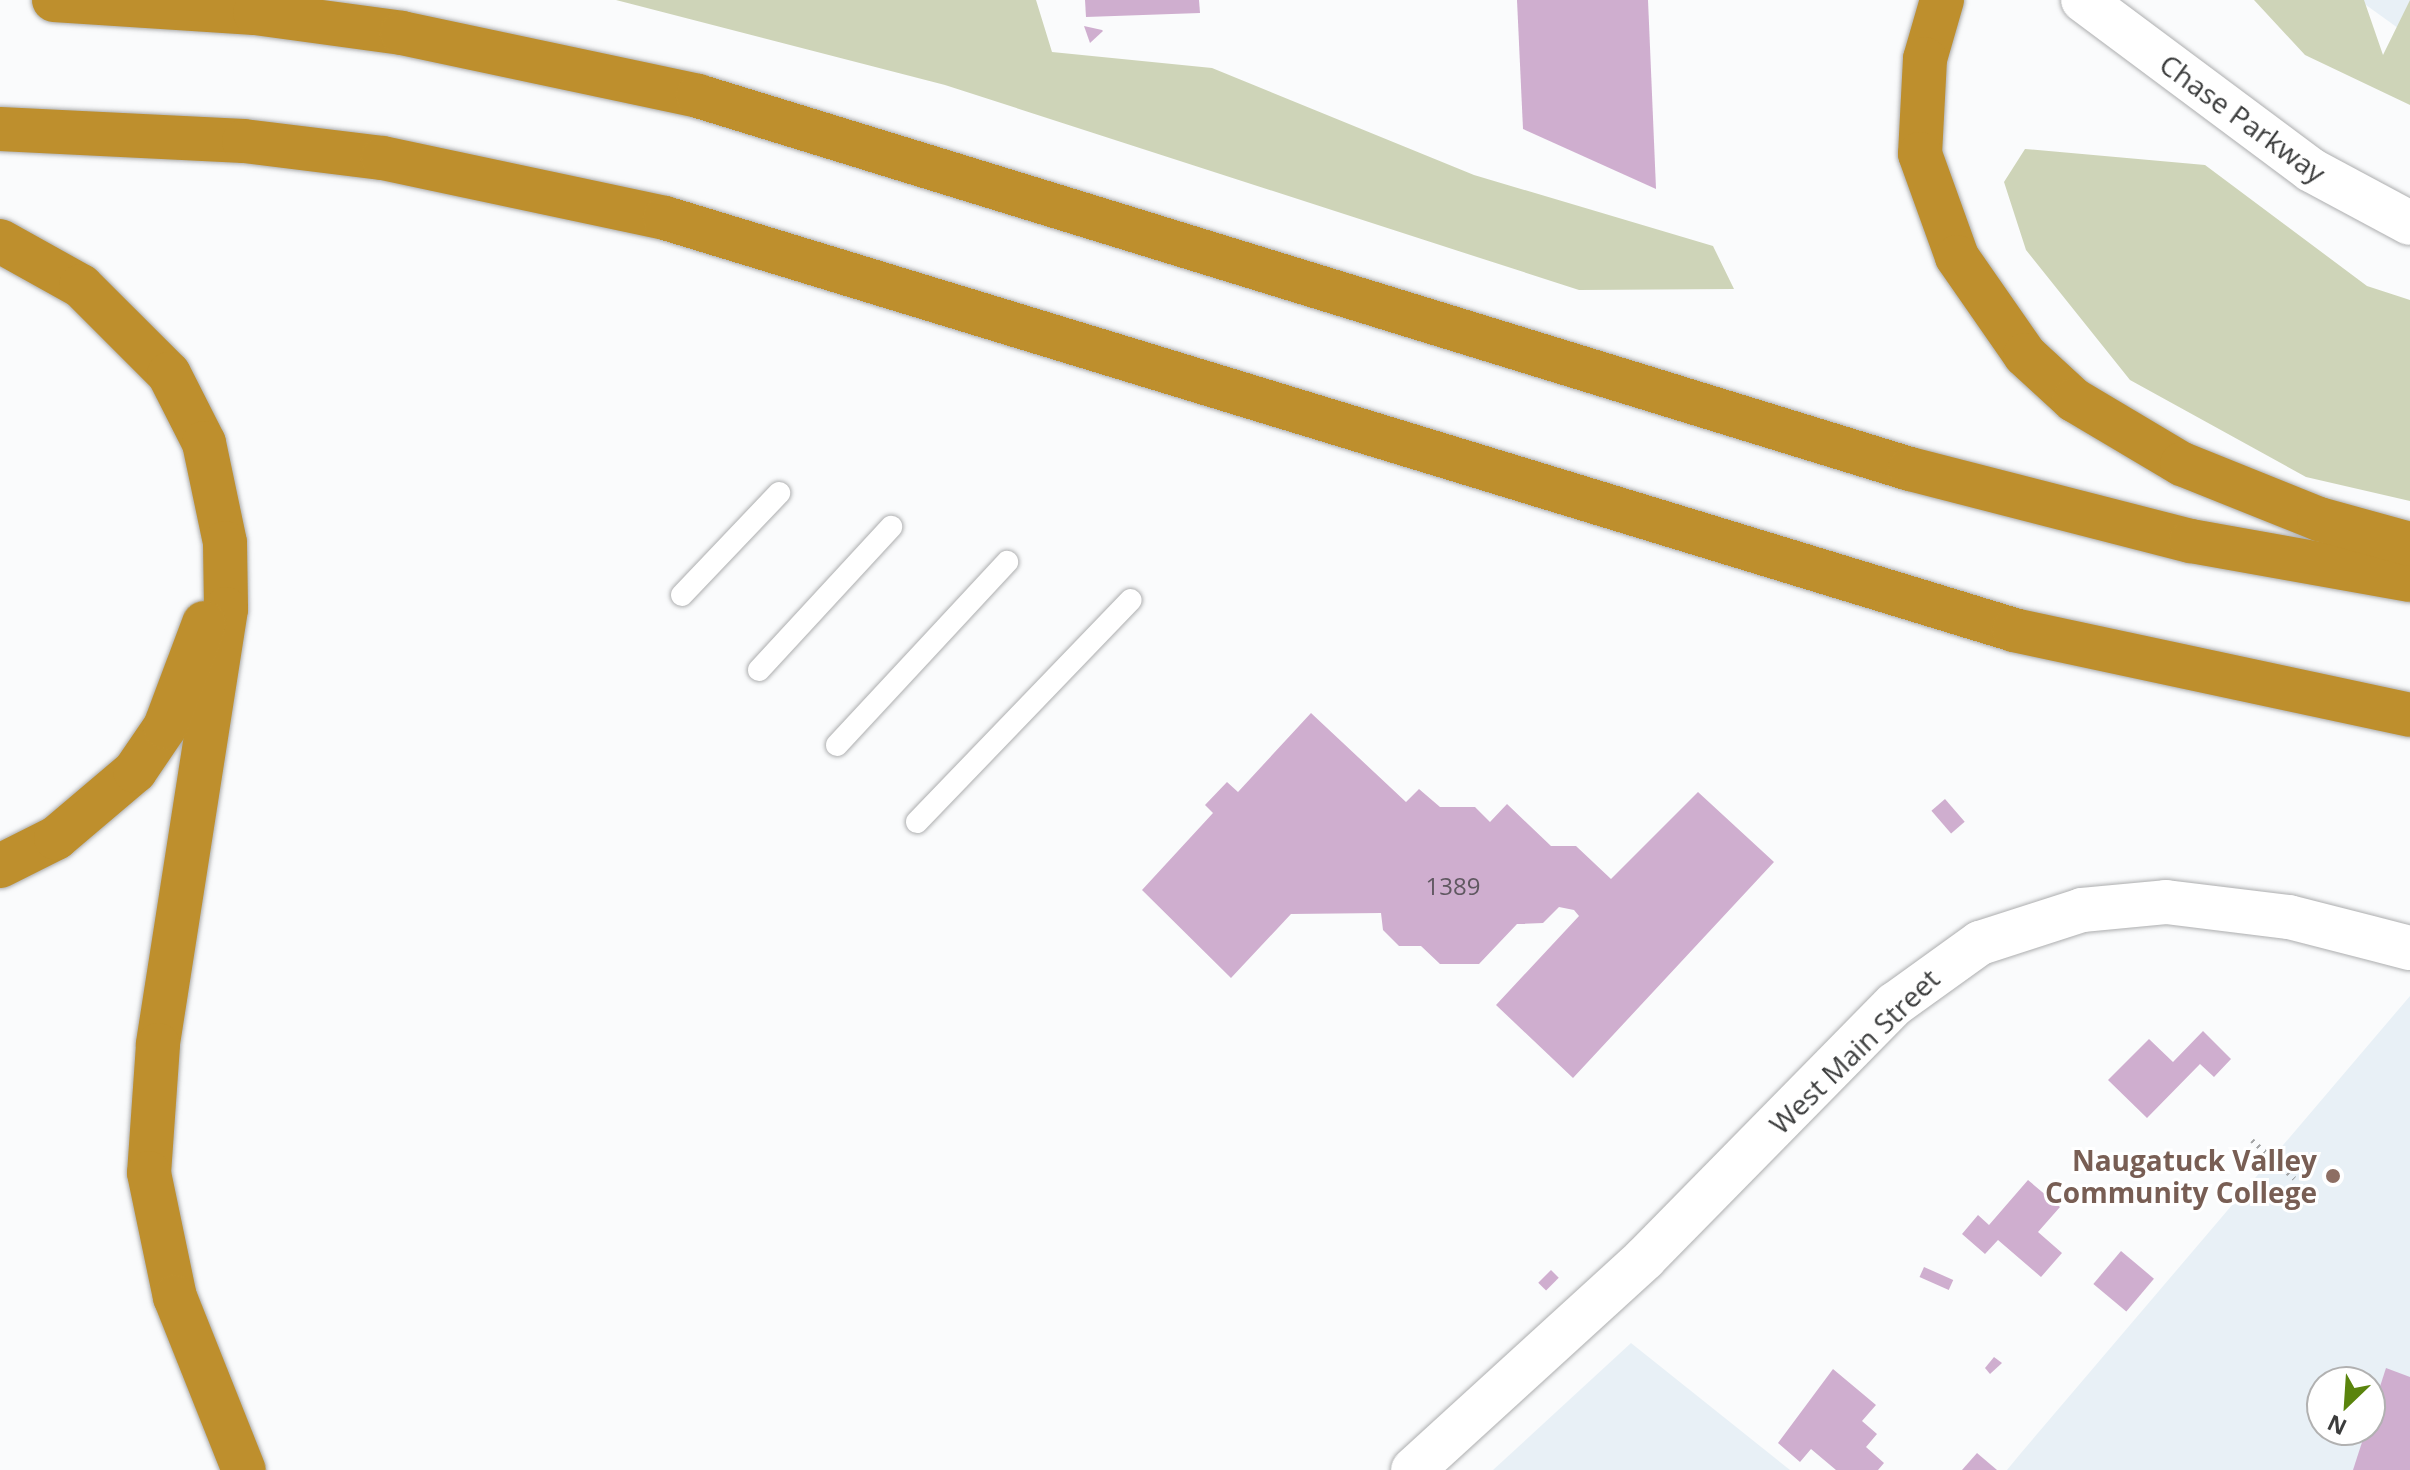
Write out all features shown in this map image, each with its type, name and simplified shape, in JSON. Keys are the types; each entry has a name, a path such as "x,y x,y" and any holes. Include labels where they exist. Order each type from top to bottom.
{"highway":[{"path":"54,0 255,13 402,33 698,96 1910,469 2191,541 2410,580"},
{"path":"1942,0 1920,89 1920,154 1957,257 2025,355 2074,400 2182,464 2319,519 2410,544"},
{"path":"0,129 244,141 383,158 634,210 1986,622 2154,666 2410,715"},
{"path":"0,241 81,286 130,329 169,374 204,443 225,543 226,609 159,1032 149,1173 175,1297 244,1470"},
{"path":"0,866 99,806 165,727 191,668 214,571 204,443"}],"main road":[{"name":"Chase Parkway","path":"2083,0 2311,170 2410,223"},
{"name":"West Main Street","path":"1413,1470 1634,1268 1895,1004 1980,943 2051,917 2166,902 2264,912 2410,948"}],"lane":[{"path":"682,595 779,493"},
{"path":"759,670 891,527"},
{"path":"837,745 1007,562"},
{"path":"917,822 1131,600"}],"path":[{"path":"2252,1140 2294,1178"}],"shaded area":[{"path":"2359,0 2410,0 2410,37 2391,23"},
{"name":"Naugatuck Valley Community College","path":"2410,996 2410,1470 2007,1470"},
{"path":"1631,1343 1790,1470 1493,1470"}],"green space":[{"path":"616,0 1036,0 1052,52 1212,68 1474,175 1713,246 1734,289 1579,290 945,85"},
{"path":"2254,0 2364,0 2383,55 2410,0 2410,105 2305,55"},
{"path":"2025,149 2205,165 2367,286 2410,300 2410,501 2306,477 2130,380 2026,250 2004,182"}],"building":[{"path":"1085,0 1199,0 1200,13 1086,17"},
{"path":"1517,0 1648,0 1656,189 1523,129"},
{"path":"1084,26 1102,30 1103,31 1090,43"},
{"path":"1311,713 1406,802 1419,789 1440,807 1475,807 1490,822 1507,804 1551,846 1576,846 1611,879 1698,792 1774,862 1573,1078 1496,1005 1579,916 1574,910 1559,907 1543,923 1517,924 1479,964 1440,964 1421,946 1399,946 1383,930 1381,913 1291,914 1231,978 1142,890 1213,813 1205,805 1227,782 1238,792"},
{"path":"1945,799 1965,822 1951,833 1931,811"},
{"path":"2203,1031 2231,1059 2214,1077 2200,1064 2147,1118 2108,1080 2149,1039 2173,1062"},
{"path":"2028,1180 2060,1207 2038,1232 2062,1253 2041,1277 1998,1240 1985,1254 1962,1234 1978,1215 1989,1225"},
{"path":"2121,1251 2154,1279 2126,1312 2093,1284"},
{"path":"1924,1267 1953,1280 1949,1290 1920,1277"},
{"path":"1551,1270 1559,1278 1546,1291 1538,1283"},
{"path":"1994,1357 2002,1363 1990,1374 1985,1368"},
{"path":"2386,1368 2410,1377 2410,1470 2353,1470 2361,1446 2386,1446"},
{"path":"1833,1369 1876,1405 1862,1421 1877,1434 1866,1447 1884,1463 1878,1470 1836,1470 1811,1449 1800,1462 1778,1443"},
{"path":"1977,1453 1997,1470 1962,1470"}],"place":[{"name":"Naugatuck Valley Community College","path":"2333,1176"}]}
